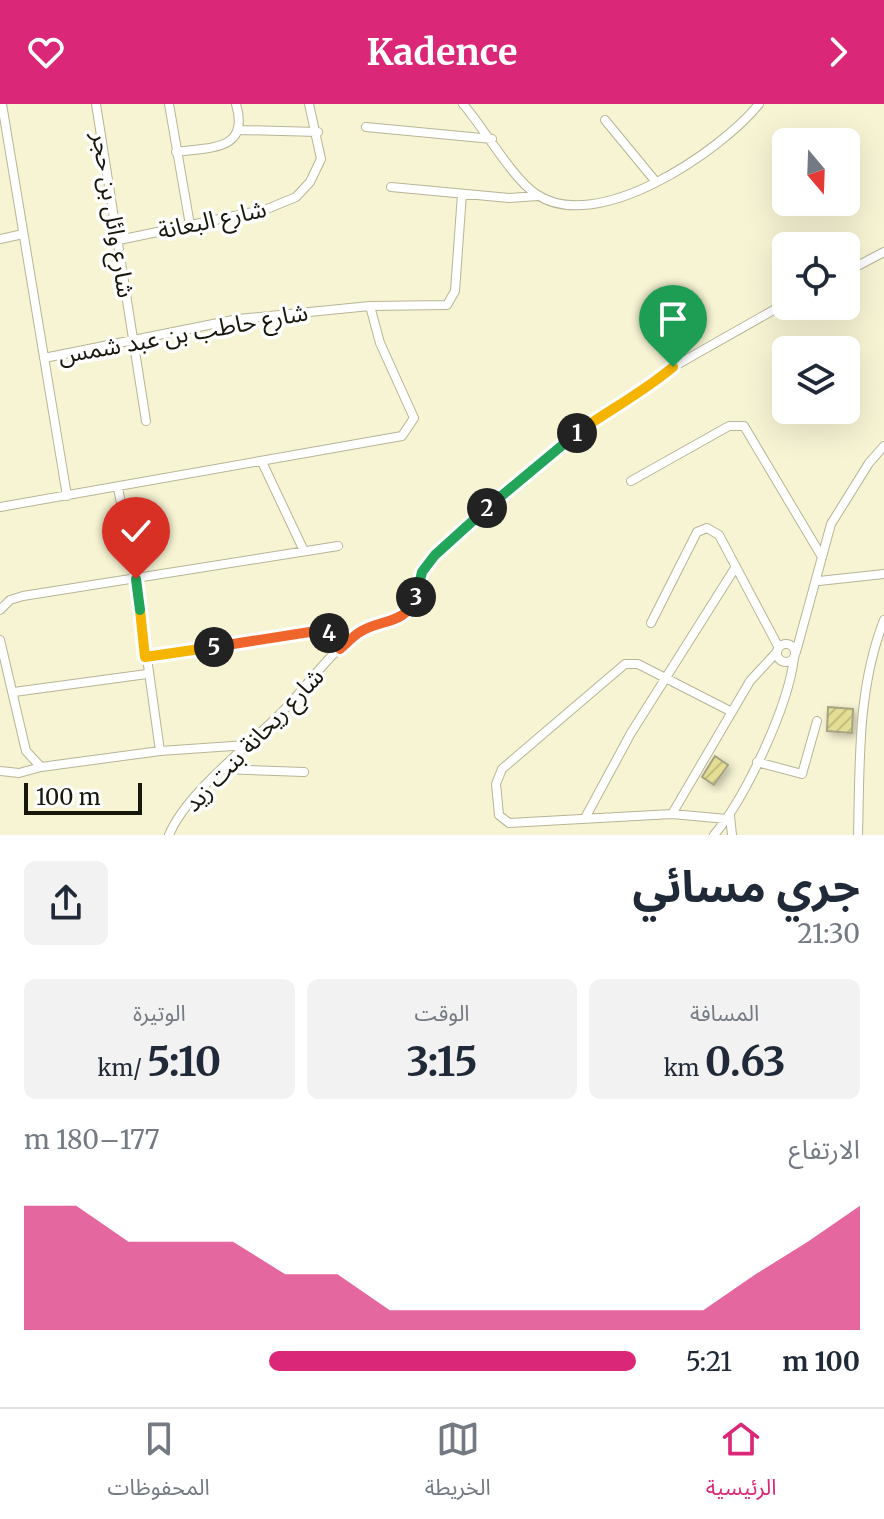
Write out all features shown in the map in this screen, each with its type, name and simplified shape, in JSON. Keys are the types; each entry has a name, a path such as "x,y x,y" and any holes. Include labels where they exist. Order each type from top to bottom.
{"street":[{"path":"2,104 67,496"},
{"name":"شارع وائل بن حجر","path":"96,104 146,421"},
{"path":"169,104 190,225"},
{"path":"236,104 240,130"},
{"name":"شارع البعانة","path":"119,240 267,209 296,197 318,168 321,149 309,104"},
{"path":"463,104 539,196"},
{"path":"391,187 509,198 539,196 565,204 593,204 629,195 656,182 729,133 759,104"},
{"path":"605,120 656,182"},
{"path":"366,127 492,139"},
{"path":"176,152 229,142 240,130 318,132"},
{"name":"شارع حاطب بن عبد شمس","path":"44,358 238,319 370,306 432,308 451,302 455,291 462,194"},
{"path":"0,239 23,234"},
{"path":"860,265 884,252"},
{"path":"0,507 402,436 414,418 380,343 370,306"},
{"name":"شارع ريحانة بنت زيد","path":"169,835 222,769 340,649 360,632 388,624 411,611 422,572 435,555 566,441 608,410 643,392 673,367 772,311"},
{"path":"631,481 729,426 744,426 822,557"},
{"path":"714,835 728,817 757,762 786,696 795,655 819,581 831,524 869,463 884,446"},
{"path":"262,462 304,551"},
{"path":"118,488 136,579 160,751"},
{"path":"651,623 697,532 707,528 719,535 777,650 785,661 795,655"},
{"path":"1,608 23,596 338,546"},
{"path":"585,818 631,733 735,568"},
{"path":"819,581 884,574"},
{"path":"858,835 861,720 870,660 884,620"},
{"path":"145,657 316,631 334,636 340,649"},
{"path":"0,640 26,751 41,767"},
{"path":"672,814 759,668 777,650 789,645 795,655"},
{"path":"728,817 672,814 509,823 496,810 496,784 502,769 621,667 638,664 732,712"},
{"path":"14,692 147,674"},
{"path":"757,762 802,774 817,721"},
{"path":"0,771 19,773 41,767 160,751 248,745"},
{"path":"222,769 304,772"},
{"path":"728,817 732,835"}],"building":[{"path":"828,707 853,709 852,733 827,731"},
{"path":"715,756 728,765 714,785 702,777"}],"route":[{"path":"136,579 145,657 316,631 325,631 334,636 340,649 360,632 388,624 411,611 422,572 435,555 566,441 608,410 643,392 673,367"}]}
